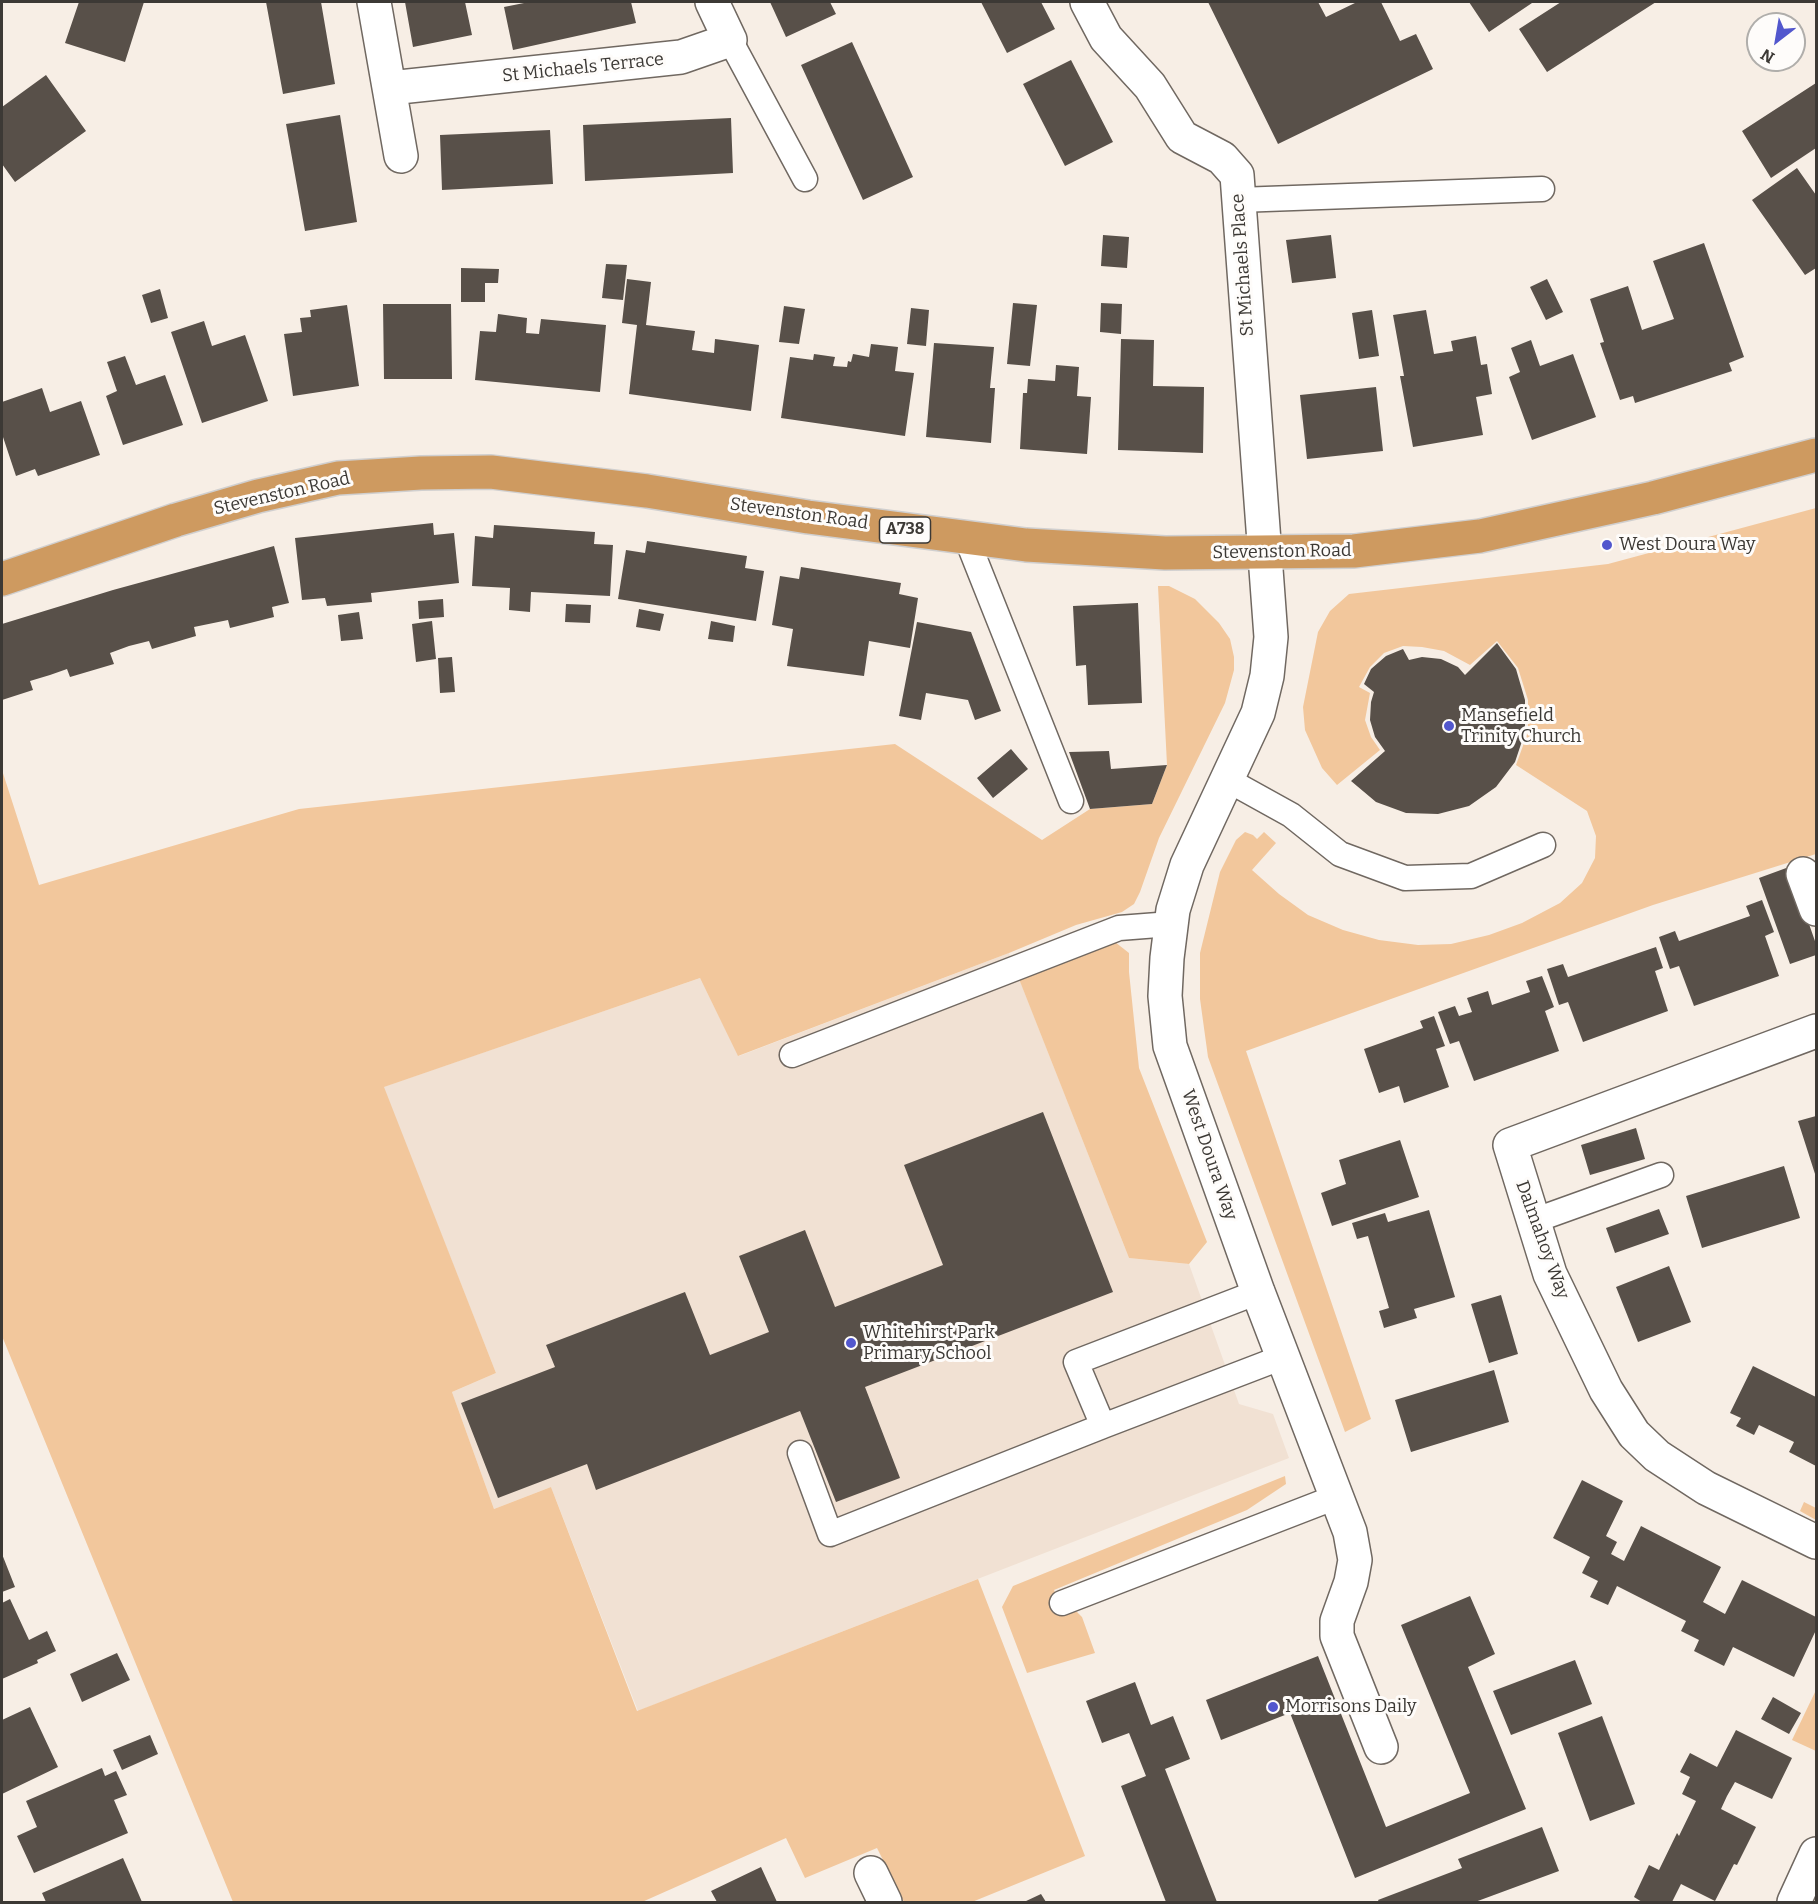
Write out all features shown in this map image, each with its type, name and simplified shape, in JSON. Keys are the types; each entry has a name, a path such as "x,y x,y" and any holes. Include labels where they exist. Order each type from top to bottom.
{"highway":[{"name":"Stevenston Road","path":"2,579 176,520 258,496 338,478 491,472 647,491 808,517 1026,545 1165,553 1354,551 1480,536 1653,498 1816,455"}],"street":[{"path":"374,2 401,156"},
{"path":"712,2 730,40"},
{"name":"St Michaels Place","path":"1087,2 1106,38 1150,86 1182,137 1222,158 1237,175 1265,552"},
{"name":"St Michaels Terrace","path":"390,88 681,57 730,40"},
{"name":"West Doura Way","path":"1265,552 1271,637 1267,676 1258,713 1187,864 1173,910 1165,996 1170,1046 1258,1292 1350,1532 1355,1560 1351,1582 1337,1621 1337,1636 1381,1748"},
{"path":"1803,874 1816,909"},
{"name":"Dalmahoy Way","path":"1816,1031 1510,1144 1550,1274 1606,1390 1634,1434 1657,1456 1706,1488 1816,1542"},
{"path":"1794,1902 1816,1854"},
{"path":"870,1873 885,1902"}],"lane":[{"path":"730,40 805,179"},
{"path":"1238,200 1542,189"},
{"path":"966,537 1071,801"},
{"path":"1226,779 1291,815 1340,854 1405,878 1471,876 1543,845"},
{"path":"792,1055 1119,928 1171,924"},
{"path":"1533,1221 1661,1175"},
{"path":"1103,1426 1076,1362 1258,1292"},
{"path":"800,1454 830,1534 1283,1357"},
{"path":"1062,1603 1336,1497"}],"shaded area":[{"path":"1816,508 1816,854 1653,905 1246,1051 1371,1419 1345,1432 1208,1057 1200,999 1200,953 1220,872 1236,840 1245,832 1257,839 1264,832 1276,843 1252,870 1308,915 1343,930 1379,940 1418,945 1451,944 1489,935 1522,923 1560,903 1582,883 1595,858 1596,836 1587,811 1516,765 1528,732 1528,700 1518,668 1497,641 1470,665 1444,651 1422,647 1403,646 1384,653 1370,667 1359,687 1370,693 1365,720 1371,737 1380,750 1337,785 1322,768 1305,730 1303,707 1318,632 1330,611 1349,594 1608,564"},
{"path":"1158,586 1169,586 1195,599 1219,623 1230,639 1234,670 1225,703 1159,838 1140,892 1134,904 1122,912 1076,925 1009,953 738,1056 700,978 384,1087 496,1373 452,1392 494,1509 551,1487 637,1711 978,1579 1085,1856 972,1902 904,1902 877,1848 805,1878 786,1838 642,1902 233,1902 2,1336 2,770 39,885 299,809 895,744 1042,840 1090,809 1152,804 1167,765"},
{"path":"1115,942 1129,953 1139,1068 1207,1242 1189,1264 1129,1258 1019,979"},
{"name":"Whitehirst Park Primary School","path":"1009,953 1129,1258 1189,1264 1239,1404 1273,1414 1289,1458 638,1711 551,1487 494,1509 452,1392 496,1373 383,1087 700,978 739,1056"},
{"path":"1285,1476 1286,1484 1247,1510 1054,1590 1064,1614 1071,1611 1077,1612 1082,1617 1095,1653 1027,1673 1002,1607 1013,1586"},
{"path":"1804,1502 1816,1508 1816,1520 1800,1511"},
{"path":"1816,1690 1816,1751 1792,1740"}],"building":[{"path":"79,2 144,2 125,62 65,43"},
{"path":"266,2 321,2 335,84 283,94"},
{"path":"405,2 465,2 472,35 413,47"},
{"path":"529,2 631,2 636,23 513,50 504,7"},
{"path":"770,2 830,2 836,14 786,37"},
{"path":"981,2 1041,2 1055,29 1007,53"},
{"path":"1208,2 1318,2 1326,17 1357,2 1381,2 1400,41 1416,34 1433,69 1278,144"},
{"path":"1469,2 1531,2 1532,3 1489,32"},
{"path":"1561,2 1656,2 1547,72 1519,29"},
{"path":"852,42 913,177 863,200 801,65"},
{"path":"1071,60 1113,142 1065,166 1023,84"},
{"path":"46,75 86,131 15,182 2,164 2,107"},
{"path":"1816,83 1816,148 1771,178 1742,131"},
{"path":"340,115 357,222 305,231 286,124"},
{"path":"731,118 733,173 585,181 583,125"},
{"path":"550,130 553,184 442,190 440,135"},
{"path":"1797,168 1816,195 1816,268 1805,275 1752,200"},
{"path":"1103,235 1129,237 1127,268 1101,266"},
{"path":"1331,235 1336,278 1292,283 1286,240"},
{"path":"1704,243 1744,357 1729,363 1732,371 1635,403 1633,396 1620,400 1600,343 1604,342 1590,299 1628,286 1642,330 1674,319 1653,261"},
{"path":"606,264 627,265 623,300 602,298"},
{"path":"461,268 499,269 498,283 485,283 485,302 461,302"},
{"path":"627,279 651,282 646,325 695,331 692,350 714,353 715,339 759,345 751,411 629,394 637,325 622,323"},
{"path":"1547,279 1563,312 1546,320 1530,287"},
{"path":"160,289 168,318 151,323 142,295"},
{"path":"1013,303 1037,305 1030,366 1007,364"},
{"path":"1101,303 1122,304 1121,334 1100,332"},
{"path":"383,304 451,304 452,379 384,379"},
{"path":"347,305 359,386 293,396 284,334 302,332 300,318 311,317 310,310"},
{"path":"784,306 805,309 799,344 779,342"},
{"path":"911,308 929,310 926,346 907,344"},
{"path":"1372,310 1379,356 1359,359 1352,313"},
{"path":"1426,310 1434,354 1453,351 1451,341 1476,336 1481,365 1487,364 1492,394 1476,397 1483,435 1413,447 1400,376 1404,376 1393,315"},
{"path":"498,314 527,318 526,333 539,334 541,319 606,325 600,392 475,380 480,331 496,332"},
{"path":"204,321 212,346 245,335 268,401 202,423 171,332"},
{"path":"1121,339 1154,340 1153,386 1204,387 1203,453 1118,450"},
{"path":"1531,340 1540,366 1573,354 1596,417 1532,440 1509,377 1520,372 1511,348"},
{"path":"934,343 994,347 990,388 995,388 991,443 926,437"},
{"path":"871,344 898,347 895,371 914,373 905,436 781,418 790,357 813,360 814,354 835,357 833,366 847,367 853,354 869,357"},
{"path":"125,356 136,385 165,375 183,425 123,445 106,396 117,391 107,362"},
{"path":"1056,365 1079,367 1077,396 1091,397 1087,454 1020,449 1023,393 1027,393 1028,379 1055,381"},
{"path":"1376,387 1383,451 1307,459 1300,395"},
{"path":"42,388 50,412 81,401 100,455 38,476 35,469 16,476 2,434 2,402"},
{"path":"433,523 434,535 454,533 459,583 371,593 372,602 327,606 325,598 302,600 295,538"},
{"path":"494,525 595,532 594,544 613,545 610,596 531,592 530,612 509,610 510,588 472,586 475,536 493,538"},
{"path":"647,541 747,556 745,568 764,571 756,621 618,599 626,550 645,553"},
{"path":"274,546 289,603 272,607 274,617 230,628 228,620 194,627 196,636 152,649 149,641 129,646 110,653 114,664 70,677 67,669 30,681 33,690 2,700 2,624 113,590"},
{"path":"801,567 901,583 899,594 918,598 910,648 869,641 864,676 787,666 793,629 772,625 780,576 799,579"},
{"path":"443,599 444,617 419,619 418,601"},
{"path":"1138,603 1142,703 1088,705 1086,665 1076,666 1073,606"},
{"path":"566,604 591,605 590,623 565,622"},
{"path":"639,609 664,614 660,631 636,627"},
{"path":"359,612 363,639 341,641 338,615"},
{"path":"432,621 436,659 416,662 412,624"},
{"path":"711,621 735,626 733,642 708,639"},
{"path":"917,622 971,632 1001,711 975,720 968,700 926,693 921,720 899,716"},
{"name":"Mansefield Trinity Church","path":"1497,643 1516,669 1525,700 1525,732 1515,762 1496,787 1469,806 1438,814 1406,813 1376,802 1351,781 1385,751 1375,737 1370,720 1374,692 1364,684 1371,669 1386,656 1403,649 1409,660 1422,657 1441,659 1458,667 1465,675"},
{"path":"452,657 455,692 440,693 438,658"},
{"path":"1011,749 1028,769 993,798 977,778"},
{"path":"1109,751 1111,769 1167,765 1152,804 1090,809 1069,752"},
{"path":"1789,867 1816,944 1816,955 1790,964 1759,878"},
{"path":"1762,900 1774,932 1765,936 1779,976 1694,1006 1679,966 1670,969 1659,937 1675,931 1679,941 1750,916 1746,906"},
{"path":"1656,947 1663,968 1655,971 1668,1011 1583,1042 1568,1002 1559,1005 1547,969 1563,964 1568,977"},
{"path":"1542,976 1554,1007 1545,1011 1559,1051 1474,1081 1459,1041 1450,1044 1438,1012 1455,1006 1459,1016 1472,1012 1467,998 1488,991 1492,1005 1530,992 1526,981"},
{"path":"1434,1016 1445,1046 1436,1049 1449,1087 1404,1103 1399,1086 1379,1093 1364,1049 1423,1028 1420,1021"},
{"path":"1043,1112 1113,1292 865,1387 900,1478 836,1502 800,1411 596,1490 587,1464 498,1498 461,1403 555,1367 546,1345 685,1292 710,1355 769,1332 739,1256 805,1230 835,1307 943,1265 904,1165"},
{"path":"1816,1116 1816,1177 1798,1121"},
{"path":"1636,1128 1645,1159 1590,1175 1581,1145"},
{"path":"1400,1140 1419,1197 1332,1226 1321,1193 1346,1184 1339,1160"},
{"path":"1784,1166 1800,1218 1702,1248 1686,1196"},
{"path":"1659,1209 1669,1234 1615,1253 1606,1228"},
{"path":"1429,1210 1455,1297 1414,1309 1417,1318 1384,1328 1379,1311 1389,1308 1368,1236 1357,1239 1352,1223 1385,1213 1388,1222"},
{"path":"1669,1266 1691,1322 1638,1342 1616,1287"},
{"path":"1501,1295 1518,1354 1489,1363 1471,1304"},
{"path":"1753,1366 1816,1397 1816,1466 1789,1452 1794,1442 1759,1425 1754,1435 1736,1426 1741,1418 1730,1413"},
{"path":"1494,1370 1509,1422 1411,1452 1395,1400"},
{"path":"1582,1480 1623,1501 1606,1536 1617,1542 1611,1554 1624,1561 1641,1526 1721,1567 1703,1602 1725,1614 1742,1580 1816,1617 1816,1630 1794,1677 1733,1647 1724,1666 1694,1651 1699,1640 1681,1631 1686,1621 1617,1586 1608,1605 1590,1597 1598,1581 1582,1573 1590,1557 1553,1538"},
{"path":"2,1554 15,1587 2,1592"},
{"path":"1470,1596 1495,1654 1468,1667 1526,1809 1355,1878 1290,1713 1221,1740 1206,1700 1318,1656 1386,1827 1470,1793 1401,1625"},
{"path":"10,1599 29,1640 47,1631 56,1651 37,1660 38,1663 2,1679 2,1603"},
{"path":"117,1653 130,1680 82,1702 70,1674"},
{"path":"1575,1660 1592,1704 1511,1735 1493,1691"},
{"path":"1135,1682 1151,1725 1173,1716 1190,1759 1165,1769 1217,1902 1166,1902 1121,1786 1146,1776 1129,1733 1102,1743 1086,1701"},
{"path":"1773,1697 1801,1713 1789,1734 1761,1719"},
{"path":"30,1707 58,1767 2,1794 2,1720"},
{"path":"1602,1716 1635,1804 1590,1821 1558,1733"},
{"path":"1736,1730 1792,1758 1772,1799 1735,1782 1727,1796 1721,1809 1756,1827 1737,1865 1734,1864 1715,1901 1681,1884 1672,1902 1642,1902 1634,1897 1649,1865 1659,1870 1696,1801 1682,1794 1690,1777 1680,1772 1690,1753 1717,1767"},
{"path":"150,1735 158,1754 122,1770 113,1750"},
{"path":"102,1768 105,1776 116,1771 127,1795 114,1800 128,1833 34,1873 17,1836 37,1827 26,1801"},
{"path":"1542,1827 1559,1871 1475,1902 1379,1902 1378,1900 1462,1868 1458,1859"},
{"path":"123,1858 142,1902 46,1902 42,1893"},
{"path":"761,1867 777,1902 717,1902 711,1891"},
{"path":"1041,1894 1046,1902 1024,1902"}],"place":[{"name":"West Doura Way","path":"1607,545"},
{"name":"Mansefield Trinity Church","path":"1449,726"},
{"name":"Whitehirst Park Primary School","path":"851,1343"},
{"name":"Morrisons Daily","path":"1273,1707"}]}
